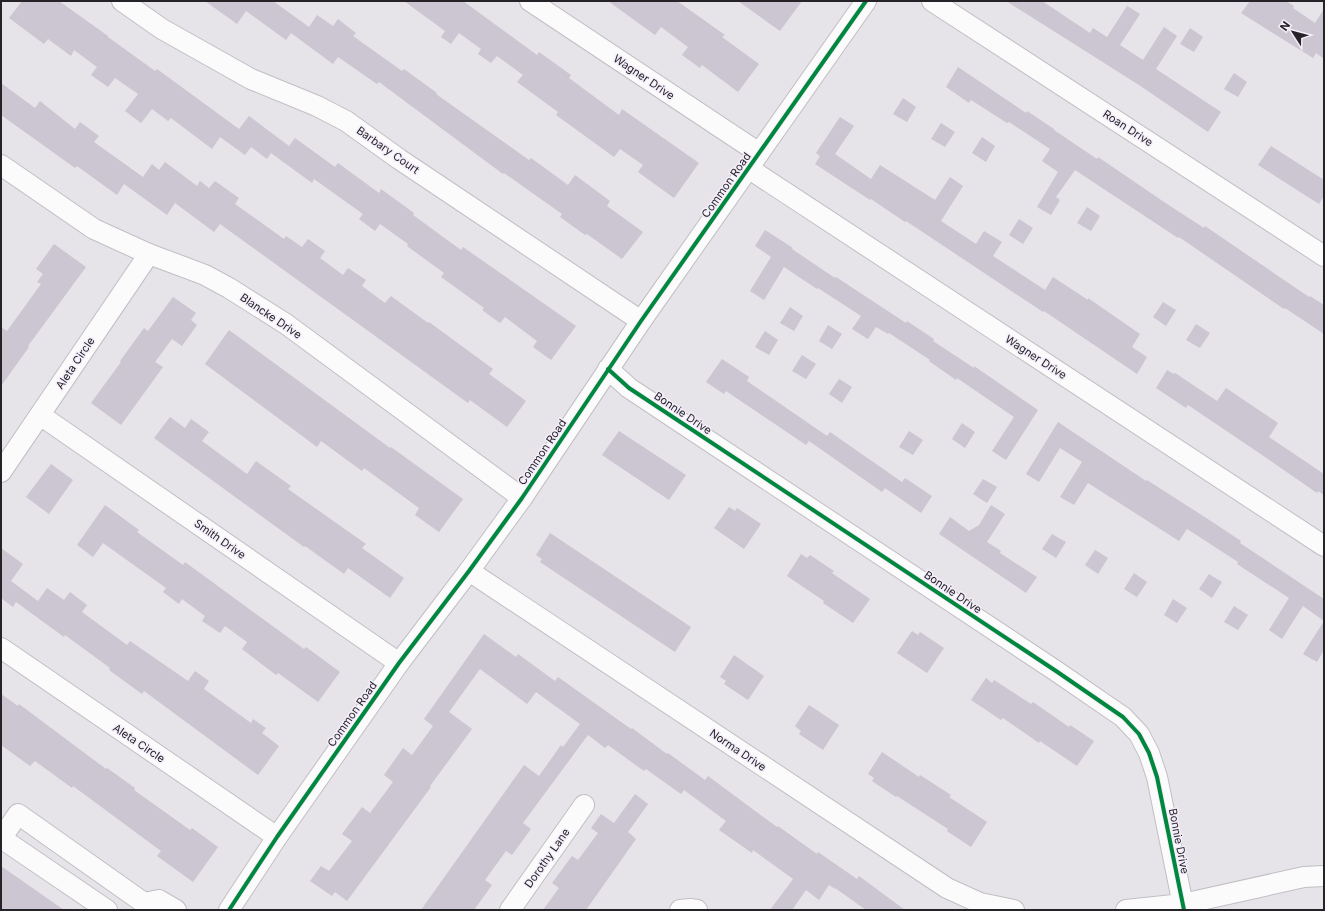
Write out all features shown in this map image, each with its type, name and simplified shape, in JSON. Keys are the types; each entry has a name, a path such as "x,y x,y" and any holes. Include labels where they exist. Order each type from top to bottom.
{"street":[{"name":"Barbary Court","path":"122,1 162,29 251,79 317,106 346,121 399,159 641,321"},
{"name":"Wagner Drive","path":"530,1 754,161 1324,546"},
{"name":"Common Road","path":"237,907 277,837 399,663 470,571 522,498 641,321 866,1"},
{"name":"Roan Drive","path":"932,1 1324,256"},
{"name":"Blancke Drive","path":"1,165 94,229 217,282 286,324 522,498"},
{"name":"Aleta Circle","path":"1,472 149,254"},
{"name":"Bonnie Drive","path":"608,369 629,388 1123,717 1139,734 1150,753 1157,777 1183,907"},
{"name":"Smith Drive","path":"40,415 399,663"},
{"name":"Norma Drive","path":"470,571 947,888 980,903 1014,910"},
{"name":"Aleta Circle","path":"1,648 277,837"},
{"name":"Dorothy Lane","path":"510,910 584,805"},
{"path":"106,910 1,839 18,814 144,903 176,910"},
{"path":"1126,910 1183,907 1304,877 1324,876"},
{"path":"680,910 690,908 698,910"}],"building":[{"path":"22,1 59,1 155,71 157,69 239,129 249,116 289,146 295,138 335,167 338,163 379,193 381,189 414,213 413,215 461,250 463,247 576,326 551,360 533,347 537,341 505,317 500,323 482,310 484,308 441,277 444,273 407,246 408,244 380,224 375,231 359,219 363,214 314,179 312,183 271,153 267,159 251,147 245,155 220,137 212,149 171,118 168,121 152,109 141,123 125,111 138,94 115,78 108,87 91,75 97,67 74,50 71,56 48,39 44,44 9,18"},
{"path":"205,1 273,1 309,27 317,15 333,26 338,19 356,33 353,36 402,71 404,69 437,93 436,94 529,160 531,158 568,185 575,175 610,201 607,206 643,232 622,259 560,217 562,214 504,173 503,174 379,82 377,84 338,57 333,64 291,33 286,40 246,11 237,24"},
{"path":"404,1 463,1 537,55 539,52 571,75 569,78 619,115 622,109 699,163 674,198 638,172 643,165 620,149 614,157 556,115 558,112 517,82 523,75 497,56 491,63 478,54 481,49 459,33 451,44 441,37 445,31"},
{"path":"608,1 677,1 725,35 722,37 759,64 738,92 702,65 700,68 682,55 688,47 661,27 655,35"},
{"path":"738,1 802,1 780,31"},
{"path":"1006,1 1042,1 1090,33 1093,28 1107,37 1127,6 1140,14 1120,45 1143,60 1164,27 1177,36 1156,69 1221,112 1208,132 1139,85"},
{"path":"1250,1 1286,1 1294,6 1293,8 1315,23 1324,9 1324,59 1316,53 1313,58 1241,13"},
{"path":"1190,28 1203,37 1194,52 1180,44"},
{"path":"958,67 1026,113 1027,111 1097,159 1098,157 1204,228 1205,226 1309,297 1310,296 1324,305 1324,334 1285,308 1284,309 1179,237 1178,238 1075,170 1056,197 1060,200 1051,215 1037,207 1058,172 1042,161 1050,149 1009,122 1007,123 971,100 969,103 946,87"},
{"path":"1234,73 1247,82 1238,97 1224,89"},
{"path":"1,83 35,108 40,101 75,129 80,122 99,136 94,142 143,177 152,164 159,170 165,162 197,186 200,181 209,188 215,181 239,198 235,204 284,239 286,236 302,247 308,239 325,251 320,258 343,275 348,268 366,280 362,286 385,303 391,296 428,323 429,322 493,369 489,374 526,401 507,427 470,400 468,403 220,224 214,232 175,203 167,215 124,184 117,195 77,166 75,168 1,115"},
{"path":"903,98 916,107 907,122 893,114"},
{"path":"840,117 854,126 835,154 871,179 880,165 935,200 950,177 963,186 941,221 976,244 984,231 1002,242 993,256 1045,290 1053,277 1088,300 1088,298 1140,334 1132,347 1147,357 1137,374 906,221 905,222 815,164 820,156 816,153"},
{"path":"941,123 955,132 945,147 931,139"},
{"path":"982,137 995,146 986,162 972,153"},
{"path":"1271,146 1324,180 1324,196 1319,204 1258,165"},
{"path":"1087,207 1100,216 1091,231 1077,223"},
{"path":"1019,219 1033,228 1023,244 1009,235"},
{"path":"765,230 835,278 836,277 906,323 907,321 934,339 933,341 974,368 974,366 1038,410 1006,460 992,451 1014,417 957,378 956,380 929,361 930,360 889,333 888,334 876,327 868,339 852,329 861,316 784,267 764,300 750,291 771,257 755,246"},
{"path":"54,244 86,267 28,346 29,347 1,386 1,327 7,331 41,284 37,282 43,274 36,269"},
{"path":"173,297 196,313 191,320 197,325 182,346 172,339 155,362 163,367 121,425 91,403 144,328 148,331"},
{"path":"1163,302 1176,310 1166,326 1153,317"},
{"path":"790,307 803,316 794,331 780,323"},
{"path":"1196,324 1210,333 1200,348 1186,340"},
{"path":"828,325 842,334 832,349 819,341"},
{"path":"229,330 390,448 391,447 463,499 439,532 415,515 419,508 364,468 362,471 321,441 317,447 205,364"},
{"path":"765,331 778,340 769,355 755,347"},
{"path":"802,355 816,364 806,379 792,371"},
{"path":"722,359 749,377 747,381 827,436 830,432 902,482 905,478 932,496 921,513 885,488 882,492 809,441 806,445 726,391 724,394 706,382"},
{"path":"1167,370 1174,374 1175,373 1217,401 1226,388 1278,423 1269,437 1324,474 1324,495 1318,491 1317,493 1188,405 1186,408 1156,388"},
{"path":"839,379 852,387 842,403 829,394"},
{"path":"170,417 185,428 191,419 209,432 202,441 247,474 256,461 291,486 288,489 366,544 362,548 404,578 390,598 348,568 344,574 305,546 304,547 154,438"},
{"path":"1058,422 1146,481 1147,480 1214,523 1241,541 1240,543 1324,599 1324,621 1303,606 1282,639 1269,630 1289,598 1198,536 1187,529 1179,541 1088,483 1074,505 1060,497 1082,462 1060,448 1039,482 1026,474"},
{"path":"962,423 975,432 965,448 952,439"},
{"path":"619,431 686,475 669,500 602,455"},
{"path":"909,431 923,440 913,455 899,447"},
{"path":"51,464 73,480 49,514 26,497"},
{"path":"983,479 997,487 987,503 973,494"},
{"path":"105,505 139,530 137,532 183,565 185,562 304,649 306,647 340,672 318,702 278,673 276,675 242,649 247,642 225,626 220,633 202,621 205,616 182,599 179,604 163,592 166,588 103,543 93,557 77,545"},
{"path":"991,505 1005,514 987,542 1001,551 1000,553 1037,577 1026,593 939,534 950,517 969,531 979,525"},
{"path":"729,507 735,511 737,508 761,524 744,549 714,528"},
{"path":"550,533 691,627 675,652 540,562 542,559 536,555"},
{"path":"1052,534 1066,542 1056,558 1042,549"},
{"path":"1,548 23,564 11,581 38,601 47,588 64,600 70,592 87,605 82,612 127,645 130,641 188,681 195,671 209,681 204,689 251,723 253,719 266,728 262,733 279,746 258,775 144,691 142,694 65,635 64,637 16,602 13,607 1,598"},
{"path":"1095,550 1108,558 1098,574 1085,565"},
{"path":"801,554 807,558 810,555 834,571 832,573 870,599 853,623 787,576"},
{"path":"1134,573 1147,582 1137,597 1124,589"},
{"path":"1209,574 1222,582 1212,598 1199,589"},
{"path":"1173,599 1187,608 1177,623 1164,615"},
{"path":"1234,606 1248,615 1238,630 1224,622"},
{"path":"1324,621 1324,650 1317,662 1303,654"},
{"path":"912,631 918,635 920,632 944,648 927,673 897,653"},
{"path":"484,634 516,657 518,654 555,681 558,677 705,780 708,776 777,827 778,826 817,854 818,852 857,879 859,876 905,910 866,910 829,885 819,900 806,890 792,910 770,910 793,879 753,850 752,853 719,830 726,821 684,790 681,794 646,769 644,771 608,745 605,748 588,735 523,823 531,829 512,855 506,851 485,880 492,885 474,910 421,910 524,765 539,776 561,745 563,747 580,724 536,692 527,704 480,669 449,712 472,729 347,901 335,892 332,896 310,881 321,866 329,871 352,841 342,834 362,807 370,813 393,782 384,775 403,748 412,755 433,726 424,719"},
{"path":"734,655 764,676 748,700 724,684 726,681 720,677"},
{"path":"986,678 992,683 994,680 1031,704 1033,702 1069,727 1070,725 1094,741 1077,766 1040,741 1039,743 1003,718 1001,720 971,700"},
{"path":"1,694 18,706 19,704 190,830 192,828 218,847 193,882 157,856 161,851 73,786 72,788 35,761 30,766 1,745"},
{"path":"809,705 839,725 823,750 799,734 801,731 795,726"},
{"path":"882,752 919,777 920,775 951,795 949,797 987,822 971,847 947,831 948,829 872,781 874,778 868,774"},
{"path":"635,794 648,804 628,832 636,839 586,910 543,910 559,888 552,883 572,856 578,860 598,833 591,828 601,814 614,823"},
{"path":"1,866 64,910 1,910"}],"cycle path":[{"path":"229,910 277,837 399,663 522,498 641,321 866,1"},
{"path":"608,369 629,388 1123,717 1139,734 1149,753 1157,777 1184,910"}]}
